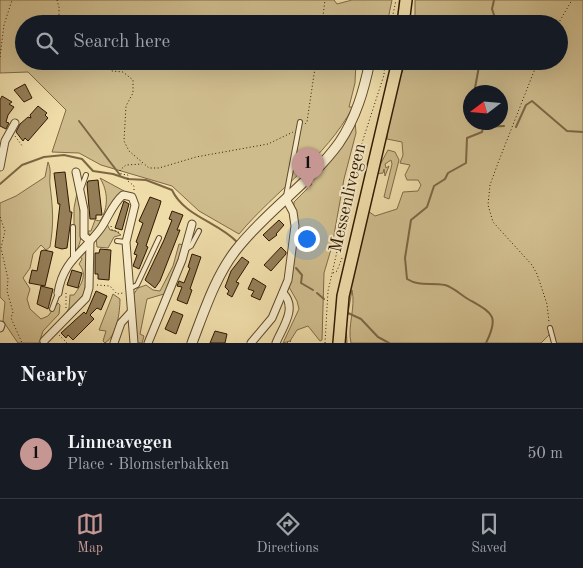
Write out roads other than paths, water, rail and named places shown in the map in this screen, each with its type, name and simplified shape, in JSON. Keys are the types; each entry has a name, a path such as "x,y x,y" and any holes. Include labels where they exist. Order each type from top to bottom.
{"main road":[{"path":"404,15 406,0"},
{"name":"Messenlivegen","path":"339,343 343,296 396,70"}],"street":[{"path":"192,343 216,283 230,258 246,238 332,151 344,134 360,102 368,70"},
{"path":"0,167 5,141 15,123"},
{"path":"76,172 84,210 84,236 90,241"},
{"path":"58,293 64,272 106,220 120,198 127,195 132,197 136,205 126,242 134,343"},
{"path":"252,343 272,318 283,293 290,268 295,232 293,212 286,199"},
{"path":"148,343 186,249 192,224"},
{"path":"44,341 57,330 86,298 89,288 90,241"},
{"path":"276,343 290,309 288,300 283,293"},
{"path":"114,343 121,323 131,312"}],"lane":[{"path":"286,199 300,122"},
{"path":"80,192 86,175"},
{"path":"73,227 74,259"},
{"path":"186,249 191,246 199,231"},
{"path":"129,289 137,285 159,238"},
{"path":"117,241 126,242"},
{"path":"52,309 58,293"},
{"path":"550,328 551,341"}],"waterway":[{"path":"494,0 492,9 494,15"},
{"path":"476,85 478,70"},
{"path":"516,127 526,105 532,101 567,131 583,132"},
{"path":"79,121 120,175"},
{"path":"483,130 482,132 467,138 466,163 448,173 445,179 434,186 427,207 411,220 405,258 407,279 421,284 448,286 488,312 493,320 486,343"},
{"path":"0,184 22,165 44,157 64,155 82,159 93,171 113,174 128,179 146,180 172,190 177,199 193,213 221,229 237,242"},
{"path":"296,268 302,275 301,283 313,290"},
{"path":"317,293 324,299"},
{"path":"348,313 361,319 378,337 389,343"}],"place":[{"name":"Linneavegen","path":"308,189"}]}
